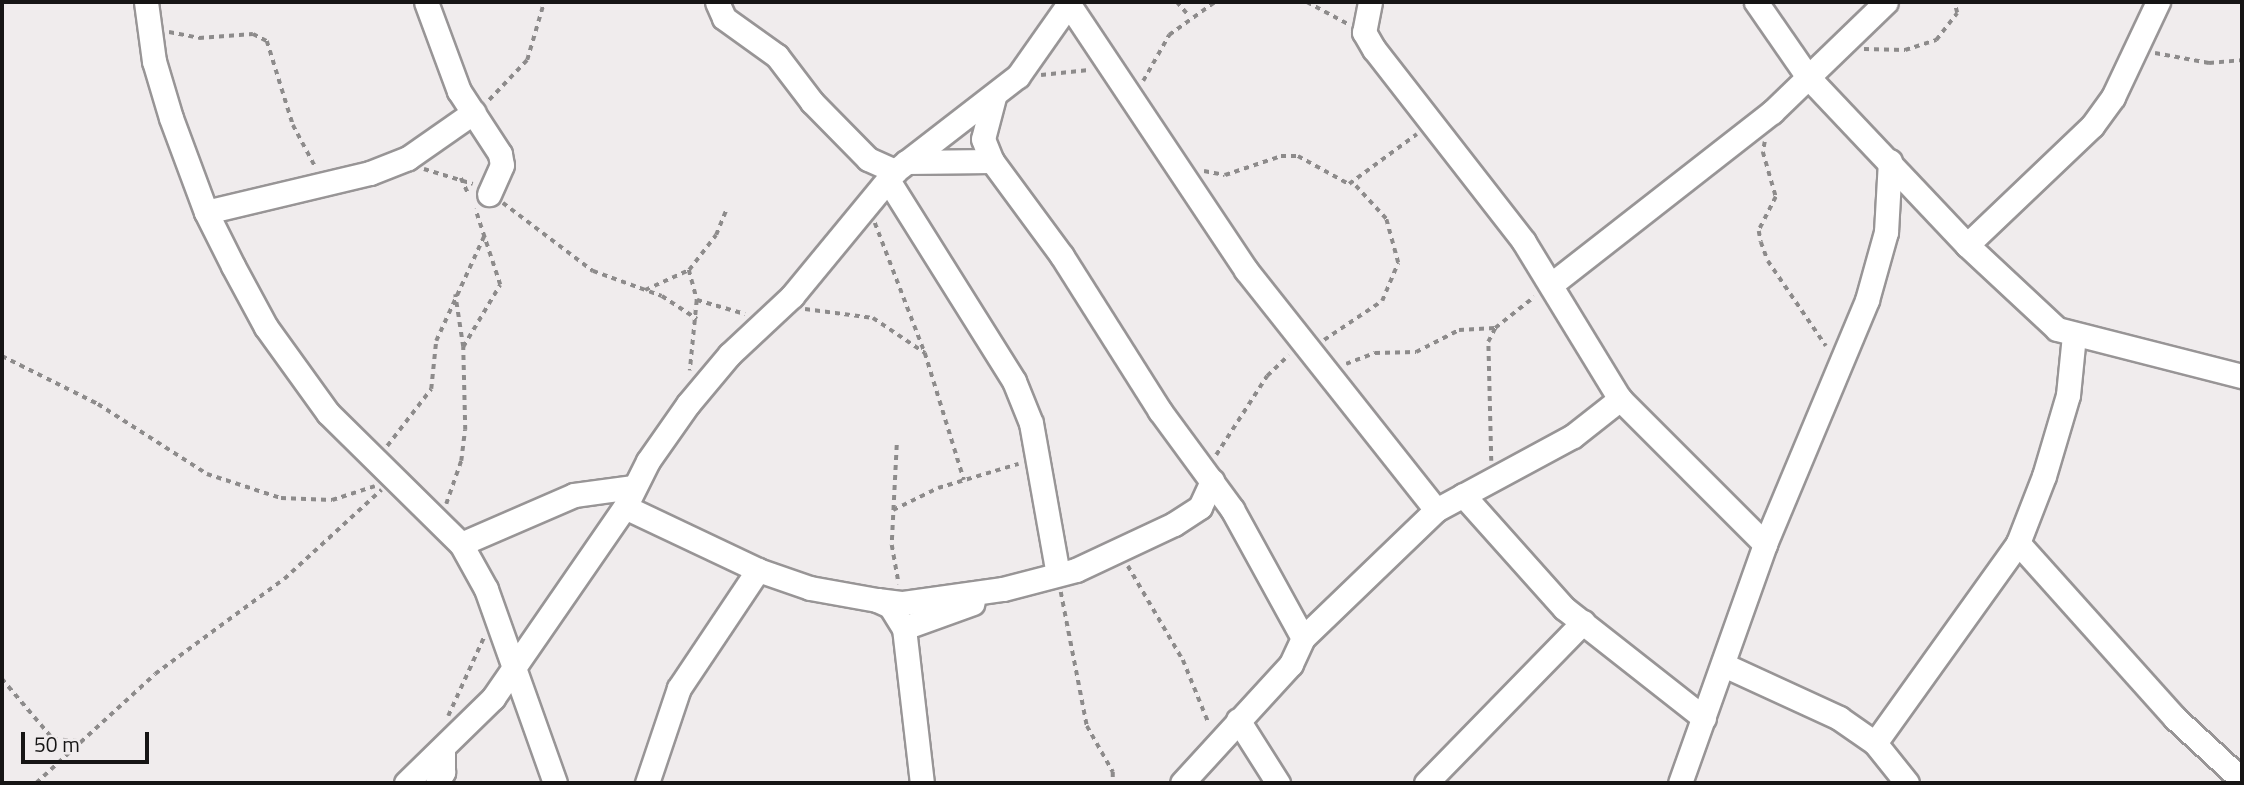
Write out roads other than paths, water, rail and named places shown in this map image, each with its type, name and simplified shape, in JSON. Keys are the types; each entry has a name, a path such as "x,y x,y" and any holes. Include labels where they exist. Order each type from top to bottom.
{"street":[{"path":"146,2 147,25 171,118 206,212 266,327 328,413 373,461 461,544 486,589 555,783"},
{"path":"426,2 449,67 500,154 502,165 489,194"},
{"path":"717,2 724,18 777,56 812,102 887,181 1014,381 1031,423 1058,574"},
{"path":"1370,2 1364,32 1553,283 1620,400 1765,544"},
{"path":"1756,2 1808,77 1890,161 1966,245 2057,329 2242,376"},
{"path":"1553,283 1772,112 1886,2"},
{"path":"1966,245 2075,146 2113,97 2158,2"},
{"path":"406,783 443,749 513,670 688,404 730,354 778,309 887,181 1018,76 1069,3 1178,164 1245,270 1436,510"},
{"path":"994,97 984,139 992,161 1062,256 1136,375 1232,509 1303,638"},
{"path":"206,212 325,184 408,158 474,112"},
{"path":"887,181 992,161"},
{"path":"1680,783 1765,544 1867,300 1886,232 1890,161"},
{"path":"1875,743 2018,543 2044,476 2068,395 2074,335"},
{"path":"1182,783 1291,664 1303,638 1436,510 1573,436 1620,400"},
{"path":"1200,507 1208,476"},
{"path":"461,544 574,495 629,497 758,570 810,588 903,603 1003,589"},
{"path":"1463,495 1507,549 1583,622 1704,718"},
{"path":"904,628 1003,589 1058,574 1120,552 1200,507 1232,509"},
{"path":"2018,543 2175,718 2242,779"},
{"path":"647,783 679,688 758,570"},
{"path":"877,600 890,607 904,628 922,783"},
{"path":"1430,782 1583,622"},
{"path":"1724,665 1839,718 1875,743 1907,783"},
{"path":"1238,720 1278,783"},
{"path":"437,783 443,772 443,749"}]}
